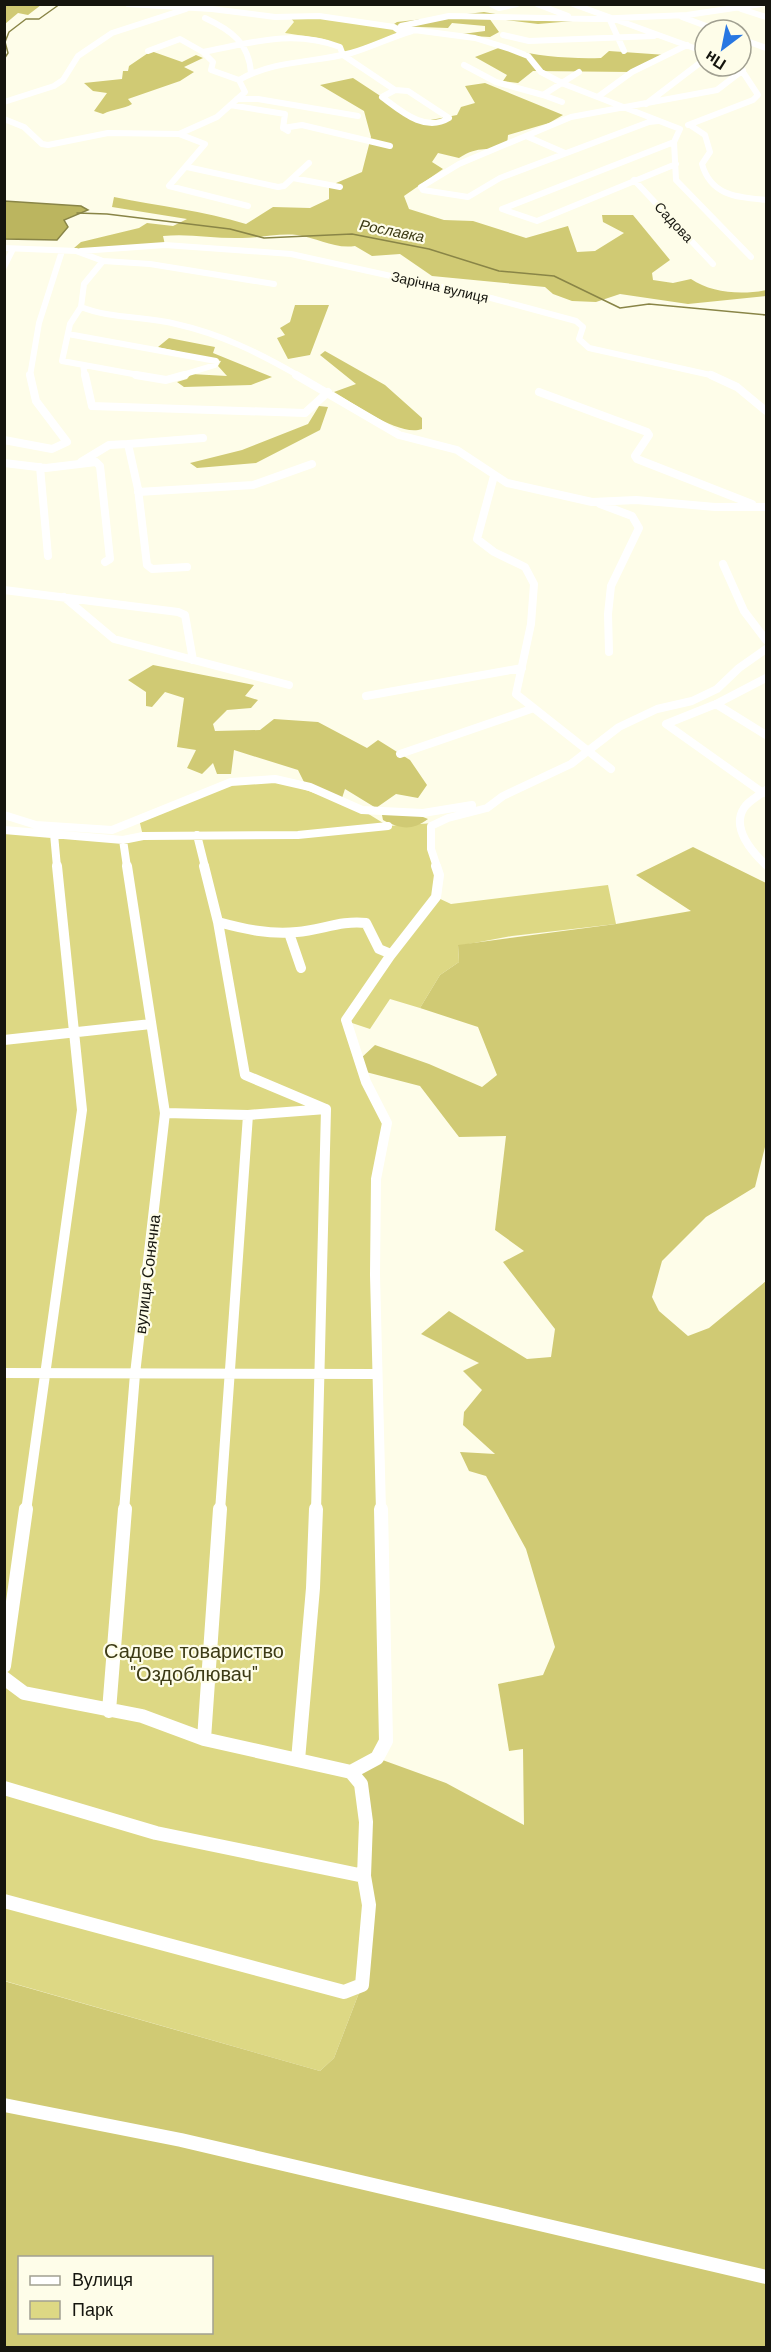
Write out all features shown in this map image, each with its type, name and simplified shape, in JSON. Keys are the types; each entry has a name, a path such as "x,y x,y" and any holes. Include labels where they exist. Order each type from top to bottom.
{"street":[{"path":"128,4 192,8 265,17 319,16 399,30 418,30 480,39 528,56 542,72 562,83 680,129 753,100 758,94 749,78"},
{"path":"182,4 192,8"},
{"path":"4,102 54,86 63,80 78,56 112,33 192,8 214,4"},
{"path":"491,4 502,8 517,4"},
{"path":"537,4 564,16 593,15 609,18"},
{"path":"573,4 693,47"},
{"path":"239,80 250,73 293,60 343,55 433,17 477,15 536,20 609,18 676,15 760,4"},
{"path":"741,8 766,17"},
{"path":"676,15 693,21"},
{"path":"205,18 230,30 245,44 251,63 250,73"},
{"path":"609,18 624,51"},
{"path":"203,52 300,35 324,39 340,47 343,55 395,90 408,91 449,118 444,123 433,125 420,122 382,97 395,90"},
{"path":"503,35 529,41 654,36"},
{"path":"148,51 175,39 203,52 213,62 211,70 239,80 245,92 217,117 179,134"},
{"path":"599,96 632,72 687,45"},
{"path":"464,65 496,82 562,102"},
{"path":"645,104 693,67"},
{"path":"543,95 579,72"},
{"path":"658,122 649,122 500,178 468,197 421,188 459,164 571,117 717,90 730,78"},
{"path":"237,99 258,99 358,116"},
{"path":"230,105 285,114 286,130 308,120"},
{"path":"315,115 322,110"},
{"path":"4,118 24,127 42,144 48,145 108,133 179,134 205,144 188,167 169,186 177,190 248,206"},
{"path":"302,124 390,146"},
{"path":"690,125 705,135 710,152 702,164 705,179 716,190 740,198 766,200"},
{"path":"680,129 675,142 676,180 751,257"},
{"path":"526,136 565,153"},
{"path":"675,142 501,208 537,221 676,165"},
{"path":"188,167 278,187 293,178 309,163"},
{"path":"293,178 340,187"},
{"name":"Садова","path":"634,180 713,264"},
{"name":"Зарічна вулиця","path":"76,251 165,245 291,254 491,298 576,321 583,327 579,339 589,348 713,375 737,387 766,411"},
{"path":"4,267 9,248 76,251 103,261 150,264 274,284"},
{"path":"4,440 52,449 67,442 62,431 42,410 32,392 30,364 62,251"},
{"path":"81,307 84,284 103,261"},
{"path":"68,334 216,361 215,365 166,380 62,361 68,334 74,311 81,307"},
{"path":"81,307 94,312 174,323 213,333 256,351 399,435 457,450 509,484 592,502 632,516 639,528 636,544 614,577 609,604 609,652"},
{"path":"83,365 92,406 305,413 328,392"},
{"path":"539,392 647,432 649,435 635,456 637,459 755,505 766,507"},
{"path":"81,462 109,445 203,438"},
{"path":"128,444 138,492 147,565 152,569 187,567"},
{"path":"4,463 40,467 96,462 100,466 110,559 105,562"},
{"path":"138,492 253,485 312,464"},
{"path":"40,467 48,556"},
{"path":"494,476 477,539 494,552 525,567 534,584 531,624 516,694 611,769"},
{"path":"592,502 636,500 716,507 755,505"},
{"path":"723,564 744,611 766,640"},
{"path":"4,590 185,615 193,660"},
{"path":"64,597 114,639 289,685"},
{"path":"4,815 36,825 112,830 231,782 275,779 310,787 362,810 434,812 503,796 571,764 619,727 657,709 692,701 717,688 739,668 766,649"},
{"path":"366,696 522,669"},
{"path":"766,678 716,704 666,724 765,792 744,809 740,822 745,839 756,857 766,865"},
{"path":"716,704 766,735"},
{"path":"400,754 534,708"},
{"path":"351,1772 377,1758 386,1742 377,1374 376,1179 387,1123 366,1082 346,1020 391,954 436,897 439,875 431,849 431,826 444,819 477,811 499,801 503,796"},
{"path":"4,830 123,840 143,836 197,834 298,835 388,826"},
{"path":"4,1666 82,1110 54,834"},
{"path":"197,834 218,922 245,1075 326,1110"},
{"name":"вулиця Сонячна","path":"109,1712 135,1374 165,1113 123,840"},
{"path":"218,922 253,931 289,933 354,921 366,923 379,949 391,954"},
{"path":"289,933 301,968"},
{"path":"4,1040 151,1024"},
{"path":"165,1113 248,1115 326,1110"},
{"path":"298,1760 313,1588 326,1110"},
{"path":"204,1739 248,1115"},
{"path":"4,1372 377,1374"},
{"path":"4,1678 24,1693 109,1712 142,1716 204,1739 351,1772 361,1784 366,1822 364,1876 369,1905 362,1985 344,1992 4,1901"},
{"path":"4,1788 156,1833 364,1876"},
{"path":"4,2105 181,2140 766,2277"}],"green space":[{"path":"308,16 394,27 402,33 343,55 340,47 324,39 285,33 294,22 290,17"},
{"name":"Садове товариство \"Оздоблювач\"","path":"275,779 362,810 388,826 435,823 431,826 436,897 451,904 608,885 616,924 512,936 458,946 459,962 440,975 420,1008 390,999 370,1029 346,1021 387,1123 376,1179 386,1741 366,1822 362,1985 334,2058 320,2071 5,1981 4,830 85,837 143,836 139,819 231,782"}],"shaded area":[{"path":"5,4 41,5 28,15 18,13 5,24"},
{"path":"484,12 536,21 573,21 538,24 489,18 499,32 490,37 455,35 485,31 485,26 452,23 448,28 391,26 397,22"},
{"path":"501,47 538,55 575,58 601,58 609,51 666,55 632,72 533,71 518,83 503,81 507,75 475,57"},
{"path":"151,51 182,62 196,55 203,58 184,67 194,72 180,81 128,99 132,104 126,107 103,114 94,111 107,93 93,91 84,83 122,79 123,71 128,71 129,66"},
{"path":"353,78 420,122 457,115 461,107 475,103 465,86 485,83 563,115 549,123 508,135 507,145 473,151 459,158 438,153 432,162 443,169 404,196 409,209 444,220 473,221 526,238 568,226 577,252 595,251 624,233 603,222 602,215 633,215 670,260 652,273 653,280 673,283 691,279 699,284 727,292 766,290 766,296 688,304 620,294 596,302 572,301 553,294 545,287 432,276 400,254 372,256 355,246 333,245 297,235 232,238 173,235 163,236 165,245 88,250 74,248 81,242 139,228 147,223 173,226 187,219 112,207 114,197 197,212 246,224 273,207 310,208 329,199 329,186 362,172 371,137 364,111 320,85"},
{"path":"4,201 81,206 88,210 64,220 68,227 57,240 5,239"},
{"path":"295,305 329,305 310,355 288,359 277,338 285,335 280,328 290,322"},
{"path":"169,338 215,347 213,353 272,377 251,385 184,387 177,382 187,379 191,374 227,376 218,366 221,361 158,347"},
{"path":"325,351 385,385 422,418 422,429 412,430 390,424 334,392 356,384 320,355"},
{"path":"319,406 328,407 320,430 256,463 197,468 190,463 242,450 308,424"},
{"path":"153,665 254,685 245,696 258,700 251,708 227,710 213,724 215,731 260,730 274,719 318,722 367,748 378,740 410,760 427,785 418,798 396,794 376,808 345,789 342,798 304,782 298,770 234,750 231,774 217,774 213,763 202,774 187,768 196,750 177,747 184,698 165,692 152,707 146,706 146,692 128,680"},
{"path":"382,815 418,815 428,819 417,825 406,827 383,820"},
{"path":"693,847 766,883 766,1143 755,1187 706,1217 662,1261 652,1297 659,1311 688,1336 709,1328 766,1281 766,2347 5,2347 4,1981 320,2071 334,2058 362,1985 366,1822 351,1772 377,1758 446,1783 524,1825 523,1749 509,1751 498,1684 543,1675 555,1647 526,1549 486,1476 469,1471 460,1452 495,1454 463,1425 464,1412 482,1390 463,1371 479,1363 421,1334 449,1311 527,1359 551,1357 555,1329 503,1262 524,1251 495,1230 506,1136 459,1137 420,1086 362,1071 359,1060 375,1045 429,1064 482,1087 497,1075 478,1027 420,1008 440,975 459,962 458,945 616,924 691,911 636,875"}],"waterway":[{"path":"4,59 8,53 5,42 9,32 26,19 39,19 60,4"},
{"name":"Рославка","path":"77,213 107,214 230,229 264,238 352,234 429,249 499,271 554,276 620,308 649,304 766,315"}]}
